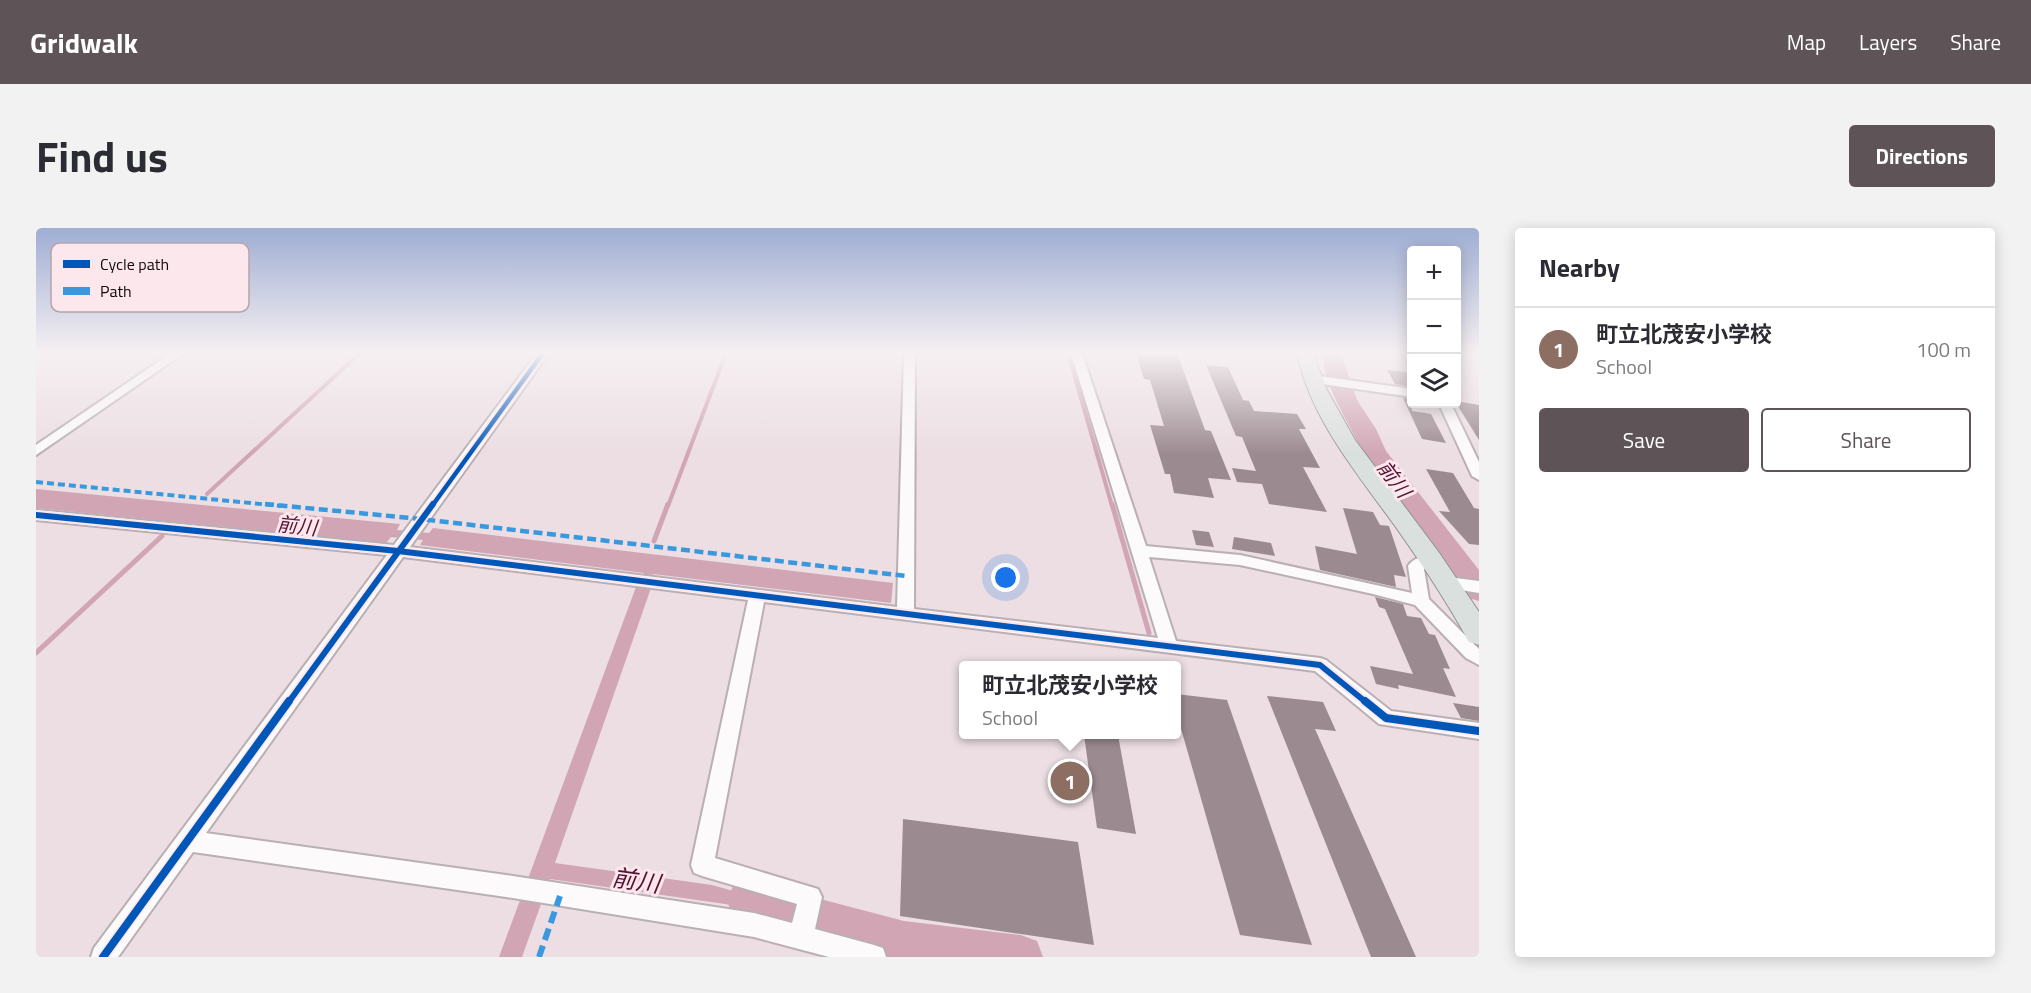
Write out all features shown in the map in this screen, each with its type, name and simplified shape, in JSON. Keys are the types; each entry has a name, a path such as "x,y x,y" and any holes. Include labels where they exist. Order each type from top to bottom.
{"main road":[{"path":"1321,387 1322,403 1340,435 1432,560 1465,585 1479,635"}],"street":[{"path":"36,452 129,387"},
{"path":"103,957 518,387"},
{"path":"905,614 909,387"},
{"path":"1088,387 1169,645"},
{"path":"1375,387 1407,392"},
{"path":"1447,408 1479,476"},
{"path":"36,515 406,540 758,596 1320,665 1386,718 1479,731"},
{"path":"1139,551 1240,560 1373,588 1421,601 1472,654 1479,658"},
{"path":"1421,601 1416,566 1432,560"},
{"path":"758,596 702,865 810,897 801,933"},
{"path":"187,841 521,888 548,894 754,924 801,933 874,957"}],"water":[{"path":"36,489 400,524 397,530 429,533 433,528 893,583 891,603 653,574 652,577 644,576 644,573 420,545 423,540 391,537 386,543 36,508"},
{"path":"636,587 651,588 555,863 712,885 789,907 785,916 732,905 550,879 522,957 499,957"}],"building":[{"path":"1152,387 1189,387 1205,430 1211,431 1231,480 1208,478 1214,498 1174,493 1170,474 1165,474 1150,425 1164,426"},
{"path":"1215,387 1237,387 1243,400 1249,401 1254,411 1297,414 1306,429 1299,429 1320,468 1303,467 1327,512 1269,504 1262,484 1237,482 1232,468 1256,471 1242,437 1236,436"},
{"path":"1461,402 1479,405 1479,440 1459,408 1461,408"},
{"path":"1408,408 1412,408 1412,411 1431,414 1446,443 1422,439"},
{"path":"1426,469 1453,473 1474,508 1479,509 1479,545 1469,544 1439,511 1450,512"},
{"path":"1343,508 1373,512 1380,525 1389,526 1406,577 1394,575 1396,587 1320,570 1315,546 1357,554"},
{"path":"1192,530 1209,532 1214,547 1196,545"},
{"path":"1234,537 1271,543 1275,556 1232,549"},
{"path":"1375,597 1403,604 1407,616 1421,618 1429,634 1435,635 1450,669 1443,668 1456,697 1398,685 1399,689 1376,684 1370,666 1413,674 1385,609 1379,607"},
{"path":"1181,695 1227,700 1312,945 1240,935 1181,728"},
{"path":"1267,696 1323,702 1336,731 1315,729 1416,957 1371,957"},
{"path":"1453,703 1479,707 1479,721 1461,718"},
{"path":"1085,739 1119,739 1136,834 1097,828"},
{"path":"903,819 1078,842 1094,945 900,916"}],"waterway":[{"path":"207,494 323,387"},
{"path":"668,506 713,387"},
{"path":"1078,387 1112,506"},
{"name":"前川","path":"1342,387 1346,400 1364,429 1374,452 1479,591"},
{"path":"654,541 668,504"},
{"path":"1112,504 1149,633"},
{"path":"36,653 162,536"},
{"name":"前川","path":"748,901 904,943 1021,957"}],"marked path":[{"path":"36,482 421,519 906,576"},
{"path":"539,957 560,896"}],"cycle path":[{"path":"103,957 518,387"},
{"path":"36,515 398,551 1320,665 1386,718 1479,731"}],"place":[{"name":"町立北茂安小学校","path":"1070,781"}]}
